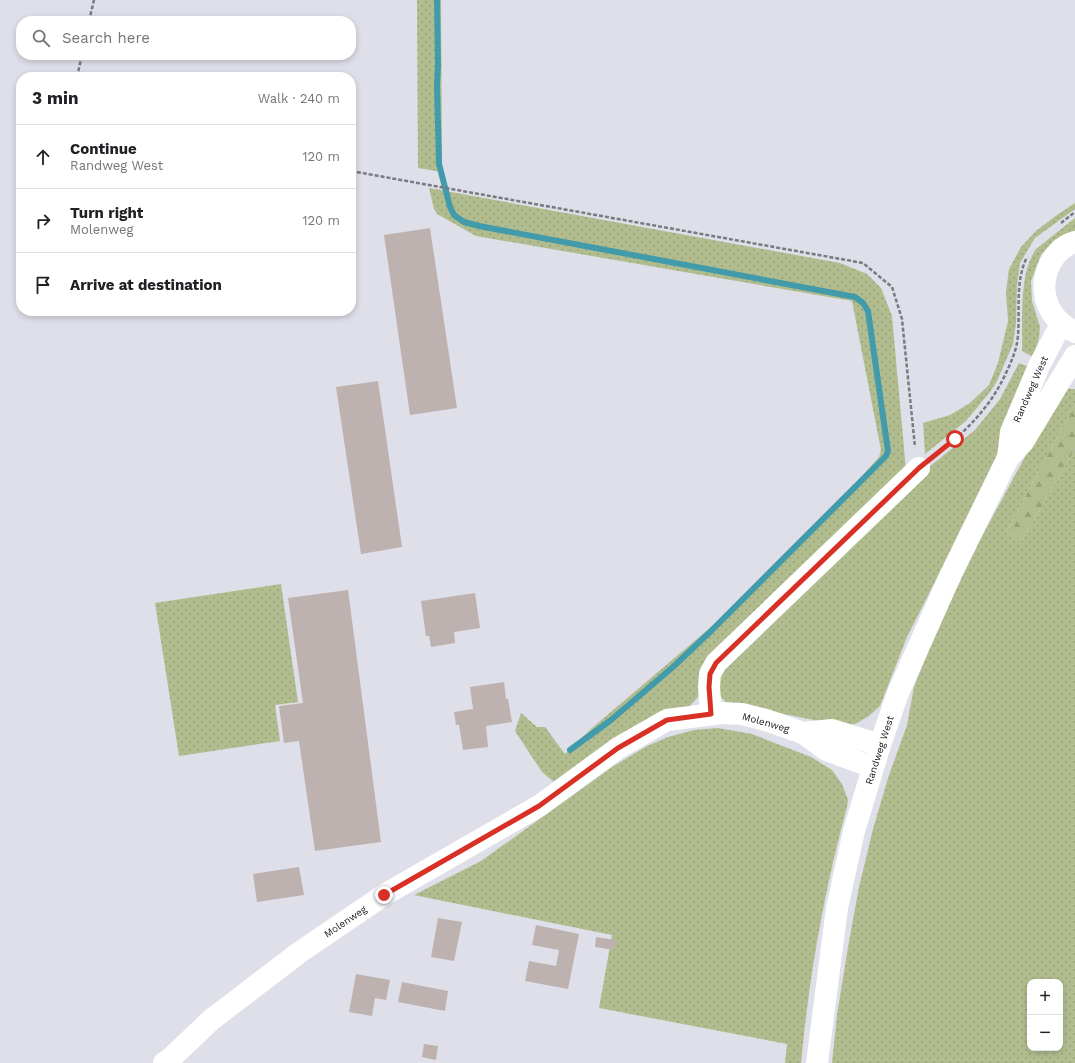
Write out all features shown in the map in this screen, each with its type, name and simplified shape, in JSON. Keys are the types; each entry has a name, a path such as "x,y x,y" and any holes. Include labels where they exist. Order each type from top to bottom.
{"street":[{"path":"1068,328 1051,312 1045,296 1044,280 1049,264 1059,251 1075,242"},
{"name":"Randweg West","path":"1008,458 1011,432 1039,366 1068,328"},
{"name":"Randweg West","path":"817,1063 837,908 854,831 880,745 898,693 948,581 1008,458 1023,442 1075,356"},
{"path":"711,714 709,687 710,674 716,663 919,468"},
{"name":"Molenweg","path":"164,1063 211,1020 300,952 384,895 539,806 618,748 667,720 722,713 742,714 766,720 803,733 826,750 873,767"},
{"name":"Molenweg","path":"803,733 832,730 880,745"}],"path":[{"path":"90,16 94,0"},
{"path":"78,72 81,60"},
{"path":"356,172 863,263 892,287 902,319 915,450 919,468 978,418 994,396 1015,354"}],"green space":[{"path":"417,0 441,0 442,172 418,168"},
{"path":"429,188 840,263 867,274 881,288 892,316 906,470 705,674 698,697 687,709 554,782 542,772 515,731 521,713 537,727 545,727 565,754 592,728 731,610 845,495 879,457 881,450 852,301 476,236 437,214 434,209"},
{"path":"1075,203 1075,209 1035,238 1020,263 1013,344 997,381 990,392 966,421 925,454 923,423 950,415 970,403 989,385 998,363 1008,321 1006,292 1009,269 1021,247 1036,231"},
{"path":"1075,218 1075,232 1068,233 1054,240 1041,255 1031,281 1032,301 1040,327 1039,338 1033,357 1022,351 1022,312 1026,272 1036,249"},
{"path":"1019,363 1029,367 1000,448 907,637 880,706 869,716 855,724 843,726 769,711 730,706 721,697 717,688 721,675 734,658 908,484 975,430 1000,399"},
{"path":"1064,385 1070,389 1075,389 1075,404 1006,532 1022,540 1075,449 1075,1063 832,1063 837,1015 848,947 859,887 873,829 888,778 907,725 914,687 939,624 981,538"},
{"path":"1075,404 1075,449 1022,540 1006,532"},
{"path":"281,584 298,702 275,705 280,741 179,756 155,603"},
{"path":"718,728 752,734 811,757 832,770 842,784 848,800 831,870 818,934 808,999 801,1063 785,1063 787,1044 599,1008 612,935 414,895 481,861 612,767 647,746 668,737 694,730"}],"building":[{"path":"430,228 457,408 410,415 384,235"},
{"path":"378,381 402,547 361,554 336,387"},
{"path":"348,590 381,842 315,851 299,741 284,743 279,706 303,703 288,598"},
{"path":"475,593 480,628 454,632 455,643 431,647 429,636 426,636 421,601"},
{"path":"504,682 506,699 508,699 512,722 486,726 488,747 463,750 459,725 456,725 454,712 473,709 470,687"},
{"path":"299,867 304,895 257,902 253,874"},
{"path":"438,918 462,922 454,961 431,957"},
{"path":"536,925 579,934 568,989 525,981 529,961 556,966 559,950 532,945"},
{"path":"596,937 616,940 614,950 595,947"},
{"path":"356,974 390,980 386,1000 375,998 372,1016 349,1012"},
{"path":"402,982 448,991 445,1011 398,1002"},
{"path":"424,1044 438,1046 436,1060 422,1057"}],"waterway":[{"path":"437,0 439,164 450,207 454,215 464,222 479,226 855,297 863,303 868,311 888,451 886,456 673,667 611,720 570,750"}],"route":[{"path":"384,895 539,806 618,748 667,720 711,714 709,687 710,674 716,663 919,468 955,439"}]}
